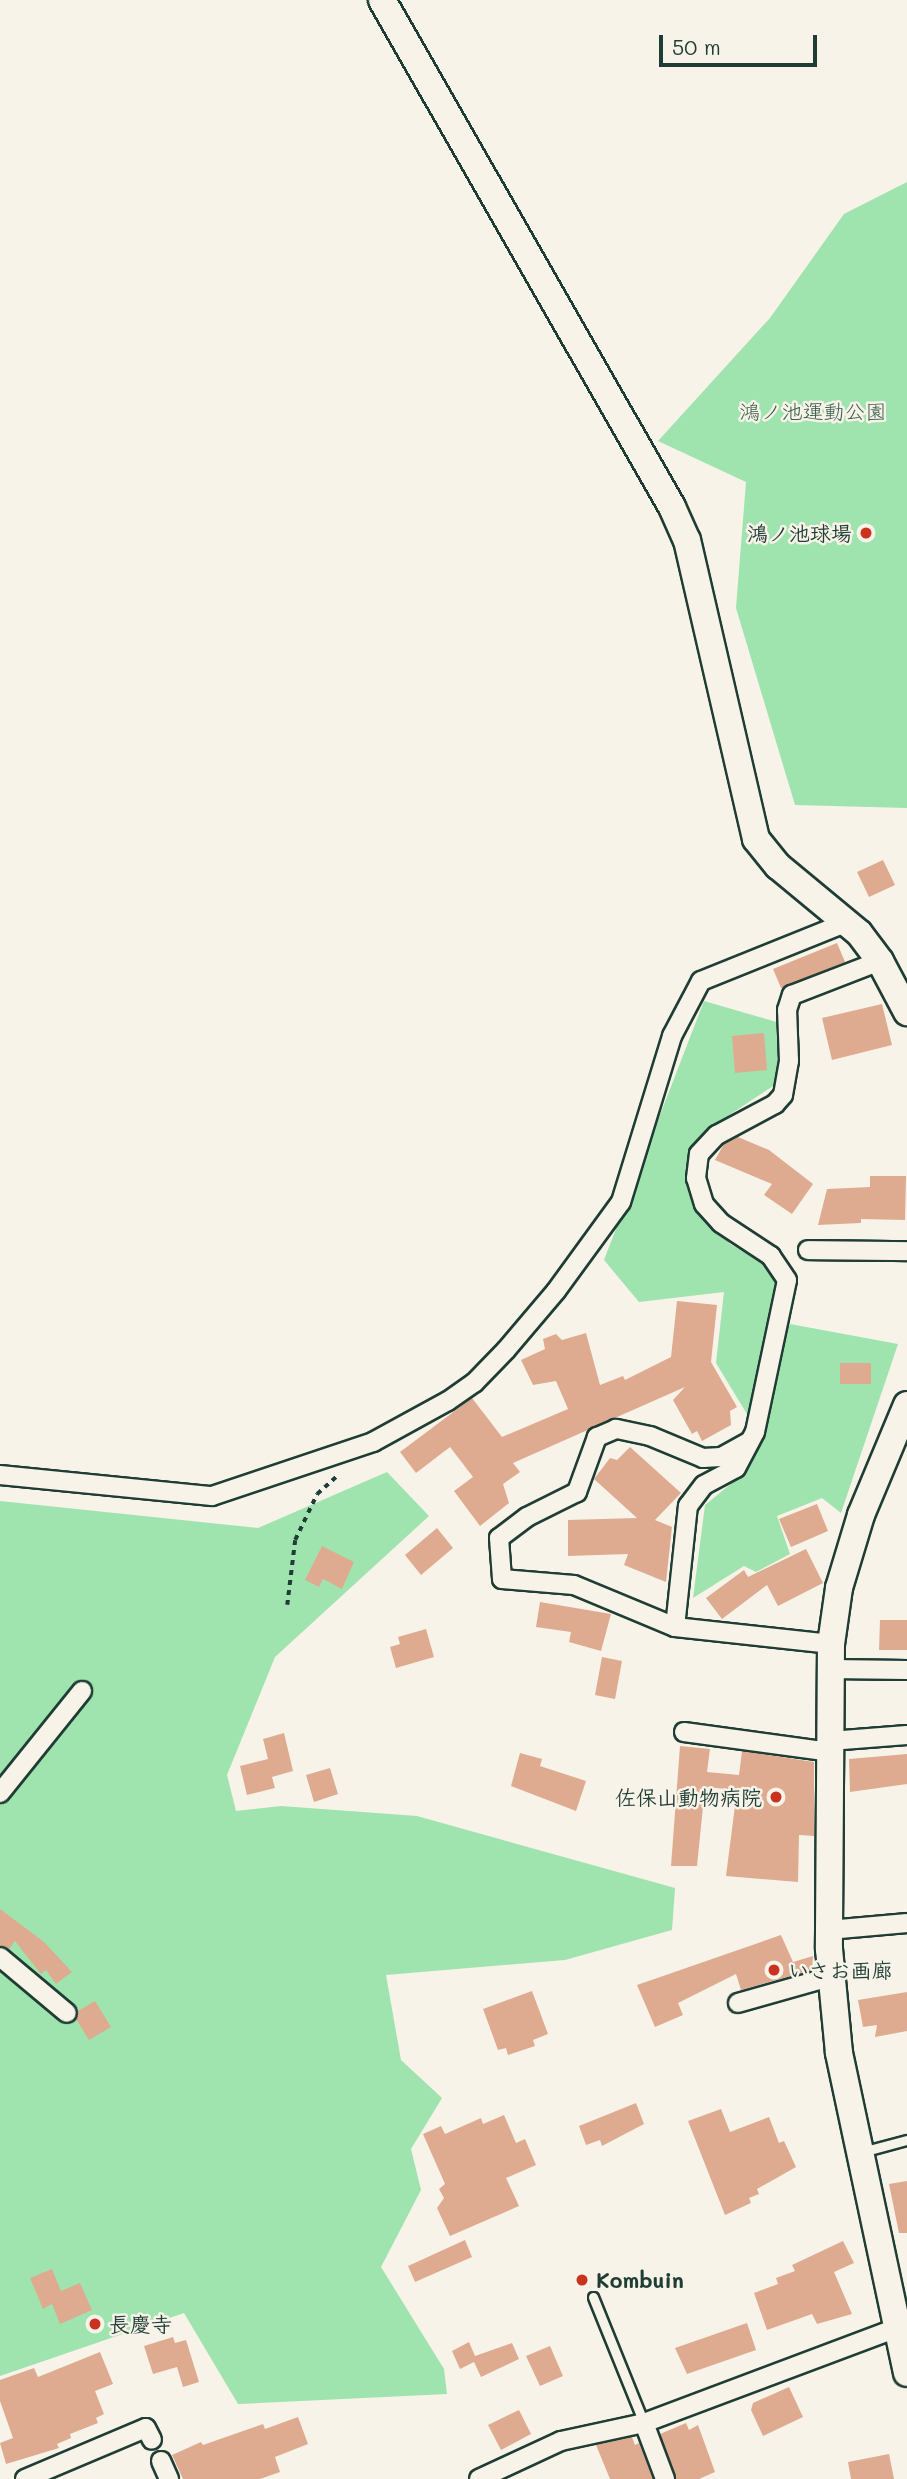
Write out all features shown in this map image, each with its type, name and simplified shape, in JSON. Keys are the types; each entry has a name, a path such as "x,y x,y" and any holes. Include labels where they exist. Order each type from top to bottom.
{"street":[{"path":"382,0 672,507 687,540 756,839 778,866 848,922 880,961 907,1012"},
{"path":"0,1475 212,1496 373,1442 448,1401 474,1383 506,1350 556,1291 621,1202 672,1036 701,981 848,922"},
{"path":"675,1627 688,1506 704,1485 736,1468 750,1441 787,1280 771,1255 721,1223 704,1204 696,1178 699,1154 717,1135 775,1104 783,1096 789,1060 787,1010 793,995 880,961"},
{"path":"808,1250 907,1251"},
{"path":"907,1405 898,1448 861,1515 839,1588 830,1656 829,1930 830,1977 839,2053 902,2326 907,2373"},
{"path":"750,1441 722,1457 703,1458 650,1436 616,1429 597,1437 576,1492 527,1517 499,1538 502,1579 574,1585 675,1627 907,1670"},
{"path":"0,1793 82,1691"},
{"path":"684,1732 830,1747 907,1735"},
{"path":"829,1930 907,1923"},
{"path":"0,1957 67,2013"},
{"path":"738,2003 830,1977"},
{"path":"479,2479 561,2441 644,2423 902,2326"},
{"path":"644,2423 665,2479"},
{"path":"25,2479 55,2473 146,2428 152,2440"},
{"path":"161,2461 169,2479"}],"lane":[{"path":"873,2149 907,2140"},
{"path":"593,2297 644,2423"}],"path":[{"path":"287,1605 295,1540 317,1494 345,1468"}],"green space":[{"name":"鴻ノ池運動公園","path":"907,182 907,808 795,805 736,608 746,482 658,441 770,318 844,214"},
{"path":"704,1001 780,1023 776,1084 711,1127 688,1157 689,1189 730,1244 773,1269 780,1280 750,1419 716,1363 724,1292 639,1302 604,1260"},
{"path":"790,1324 898,1344 841,1513 822,1498 777,1516 790,1554 756,1572 744,1566 693,1598 705,1505 738,1478 765,1436 777,1352"},
{"path":"387,1472 429,1516 275,1657 227,1775 236,1811 281,1806 417,1816 675,1888 672,1930 565,1960 386,1975 401,2060 442,2098 411,2149 421,2190 381,2267 444,2369 447,2394 238,2404 184,2313 0,2376 0,1501 258,1528"}],"building":[{"path":"883,860 895,885 869,897 857,872"},
{"path":"837,943 845,962 781,988 773,969"},
{"path":"882,1004 892,1045 832,1060 822,1018"},
{"path":"764,1033 767,1070 735,1073 732,1036"},
{"path":"738,1137 769,1150 813,1184 792,1214 764,1195 772,1184 715,1160 724,1144"},
{"path":"870,1176 906,1176 905,1220 861,1219 861,1223 818,1225 827,1189 870,1187"},
{"path":"677,1301 717,1305 711,1362 737,1407 730,1411 731,1425 702,1441 697,1431 692,1434 673,1400 685,1387 513,1463 520,1472 503,1484 509,1503 480,1526 454,1491 473,1477 450,1447 416,1473 400,1452 472,1398 502,1437 568,1409 556,1381 533,1385 521,1360 545,1349 543,1339 556,1334 562,1340 586,1333 600,1385 623,1376 625,1380 671,1357"},
{"path":"840,1363 871,1363 871,1384 840,1384"},
{"path":"630,1447 681,1493 655,1520 672,1527 666,1582 624,1565 628,1554 568,1556 568,1520 637,1518 594,1479 610,1458 617,1460"},
{"path":"817,1504 828,1531 791,1547 779,1519"},
{"path":"437,1528 453,1548 421,1575 405,1555"},
{"path":"322,1546 354,1562 342,1589 323,1579 319,1587 305,1580"},
{"path":"806,1549 823,1583 778,1606 767,1585 722,1619 706,1598 744,1570 748,1577"},
{"path":"540,1602 611,1614 601,1651 569,1642 571,1632 536,1627"},
{"path":"880,1620 907,1620 907,1650 879,1650"},
{"path":"426,1629 434,1657 396,1668 390,1647 400,1644 398,1637"},
{"path":"602,1657 622,1661 615,1699 595,1695"},
{"path":"284,1733 293,1771 272,1777 275,1788 247,1795 240,1766 268,1759 263,1739"},
{"path":"680,1746 710,1749 707,1772 739,1775 742,1751 814,1762 814,1836 799,1835 798,1882 726,1876 737,1790 705,1787 697,1866 671,1866"},
{"path":"520,1753 542,1759 540,1766 586,1781 576,1811 511,1786"},
{"path":"907,1754 907,1784 850,1792 849,1759"},
{"path":"330,1768 338,1794 314,1802 306,1775"},
{"path":"0,1909 44,1942 72,1972 56,1984 46,1970 41,1974 15,1941 9,1949 0,1946"},
{"path":"781,1935 793,1962 813,1956 812,1970 741,1990 736,1974 678,2003 683,2015 655,2027 637,1985"},
{"path":"532,1991 548,2034 533,2040 535,2046 508,2055 506,2048 498,2050 483,2009"},
{"path":"907,1992 907,2031 875,2037 877,2025 863,2027 858,2000"},
{"path":"95,2001 111,2027 89,2040 76,2019 78,2011"},
{"path":"636,2103 644,2124 602,2146 600,2140 586,2145 579,2126"},
{"path":"721,2109 730,2132 769,2117 779,2143 784,2141 796,2167 757,2189 759,2194 749,2198 751,2203 725,2215 688,2121"},
{"path":"504,2115 516,2143 525,2139 536,2165 506,2178 519,2206 450,2236 437,2208 444,2198 439,2189 445,2184 423,2134 441,2126 445,2134 481,2118 483,2124"},
{"path":"907,2181 907,2233 899,2233 889,2184"},
{"path":"465,2240 472,2257 415,2282 408,2266"},
{"path":"843,2241 854,2263 834,2272 852,2314 817,2324 812,2314 767,2330 754,2293 778,2284 776,2278 795,2271 792,2265"},
{"path":"52,2269 61,2291 80,2283 92,2310 60,2324 52,2304 43,2309 30,2278"},
{"path":"747,2323 756,2350 687,2374 675,2348"},
{"path":"173,2337 175,2343 186,2340 199,2382 183,2387 177,2367 153,2374 144,2346"},
{"path":"469,2342 475,2356 512,2343 519,2359 481,2377 474,2362 460,2369 452,2351"},
{"path":"550,2346 563,2376 540,2386 526,2356"},
{"path":"100,2352 113,2384 95,2391 104,2414 96,2418 98,2423 70,2434 71,2438 57,2444 59,2448 6,2464 0,2443 13,2438 0,2401 0,2380 34,2368 38,2377"},
{"path":"789,2387 803,2417 763,2436 751,2410 753,2403"},
{"path":"519,2410 531,2434 501,2450 488,2425"},
{"path":"298,2417 308,2444 275,2457 280,2472 260,2479 183,2479 172,2455 201,2442 203,2445 263,2424 265,2429"},
{"path":"686,2423 689,2430 698,2425 715,2472 699,2479 676,2479 660,2434"},
{"path":"632,2437 635,2445 639,2443 653,2479 610,2479 596,2445"},
{"path":"889,2454 894,2479 851,2479 848,2462"}],"place":[{"name":"鴻ノ池球場","path":"866,533"},
{"name":"佐保山動物病院","path":"776,1797"},
{"name":"いさお画廊","path":"774,1970"},
{"name":"Kombuin","path":"582,2280"},
{"name":"長慶寺","path":"95,2324"}]}
